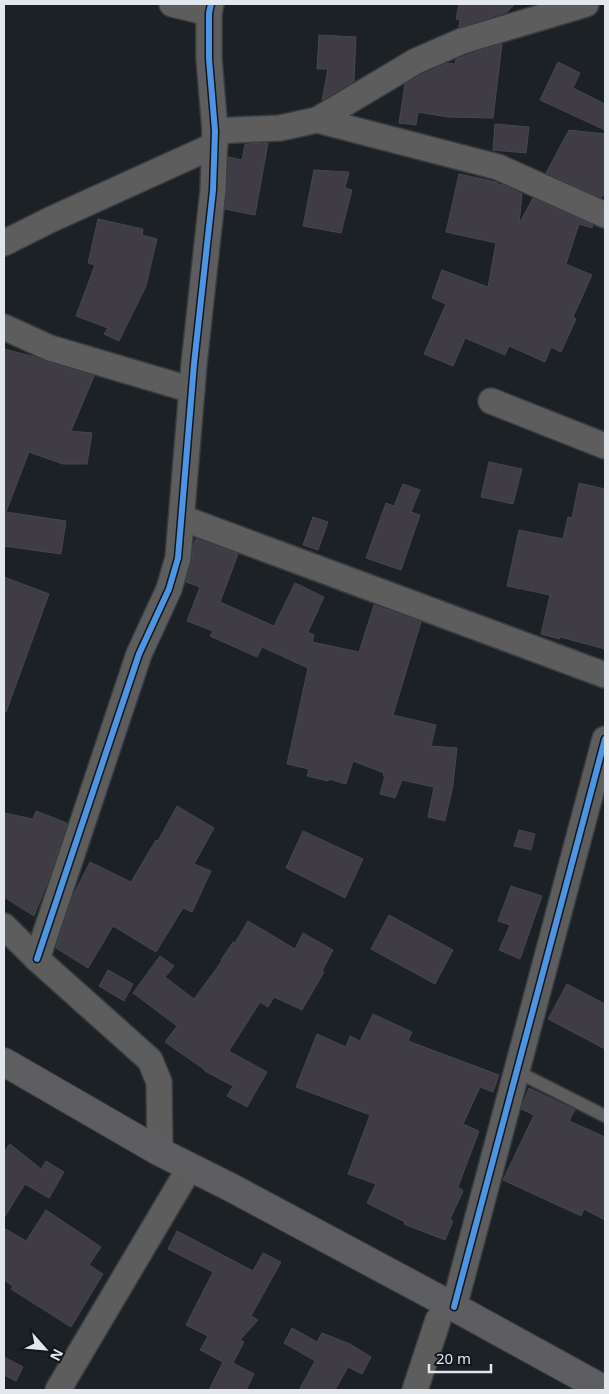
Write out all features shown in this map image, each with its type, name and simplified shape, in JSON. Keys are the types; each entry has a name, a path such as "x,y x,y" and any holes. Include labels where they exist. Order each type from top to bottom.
{"main road":[{"path":"4,1062 160,1152 232,1188 446,1313 570,1390"},
{"path":"4,1078 183,1180 446,1313 605,1390"}],"street":[{"path":"37,959 139,654 169,589 178,558 192,390 213,190 215,138 209,59 210,8 172,4"},
{"path":"4,243 215,138 317,120 416,61 462,41 586,4"},
{"path":"317,120 498,167 605,215"},
{"path":"4,327 50,348 192,390"},
{"path":"491,401 605,446"},
{"path":"182,518 605,675"},
{"path":"415,1390 446,1313 516,1071 605,739"},
{"path":"4,926 37,959 150,1060 159,1082 160,1152"},
{"path":"58,1390 183,1180"}],"lane":[{"path":"516,1071 605,1116"}],"building":[{"path":"459,4 515,4 507,12 459,27 460,20 456,19"},
{"path":"319,35 356,37 354,81 322,100 328,69 317,69"},
{"path":"502,44 493,118 448,117 418,112 416,125 399,123 405,84 448,63 455,64 456,59"},
{"path":"558,62 580,73 573,88 605,104 605,130 540,100"},
{"path":"495,124 529,127 526,153 493,150"},
{"path":"569,130 605,134 605,197 602,195 601,198 546,173"},
{"path":"268,143 255,215 225,209 228,157 242,160 245,144"},
{"path":"314,170 349,172 345,188 352,190 341,233 303,226"},
{"path":"459,174 497,182 497,184 504,185 522,194 519,224 533,198 593,225 592,228 579,224 566,264 592,275 573,317 576,319 561,352 551,347 545,362 509,346 505,355 465,338 453,366 424,354 446,304 432,298 442,270 488,287 496,243 446,232"},
{"path":"98,219 143,229 142,235 157,239 146,286 119,341 104,334 108,328 76,316 95,265 88,263"},
{"path":"4,349 94,376 71,431 92,433 87,464 63,464 29,452 6,512 66,521 61,554 4,546"},
{"path":"489,462 522,469 513,504 481,497"},
{"path":"579,483 605,489 605,649 541,634 550,595 507,586 519,530 563,539 568,517 572,518"},
{"path":"403,484 420,490 411,512 420,515 401,570 366,558 386,503 394,506"},
{"path":"313,517 328,522 318,550 303,545"},
{"path":"196,539 238,554 220,602 274,626 295,583 324,597 308,632 314,635 312,642 359,652 374,605 421,622 393,715 436,725 431,746 457,748 453,785 445,821 428,817 434,787 402,780 395,798 380,794 385,776 383,776 384,773 353,761 346,784 307,776 309,769 287,764 308,668 262,647 257,657 210,636 213,631 187,621 200,587 186,582 192,562 193,545"},
{"path":"4,577 49,594 6,712 4,712"},
{"path":"177,806 214,828 194,864 211,871 192,912 183,908 156,952 113,926 88,968 56,948 73,896 90,862 131,882 156,840 158,841"},
{"path":"36,811 67,823 52,870 34,916 4,897 4,813 33,819"},
{"path":"519,830 535,834 531,850 514,846"},
{"path":"303,831 363,859 345,898 286,868"},
{"path":"511,886 542,896 520,959 499,950 510,925 498,921"},
{"path":"389,915 453,950 435,984 371,949"},
{"path":"248,921 295,949 303,933 333,950 322,971 324,972 302,1010 274,997 268,1007 260,1002 229,1051 267,1072 247,1107 227,1096 233,1086 205,1071 165,1042 177,1026 133,993 160,956 174,966 165,977 194,999 222,961 233,942 235,943"},
{"path":"108,970 133,984 124,1001 99,986"},
{"path":"567,984 605,1004 605,1049 548,1019"},
{"path":"373,1014 412,1032 408,1041 499,1075 493,1092 480,1087 463,1124 479,1131 458,1187 463,1191 450,1219 453,1221 445,1240 404,1224 405,1222 367,1203 376,1184 348,1174 370,1115 296,1087 317,1034 346,1047 350,1036 360,1041"},
{"path":"529,1088 575,1110 569,1121 605,1137 605,1220 584,1209 581,1216 503,1180 534,1115 521,1109"},
{"path":"10,1144 41,1169 46,1161 64,1172 49,1198 25,1184 4,1218 4,1152"},
{"path":"46,1210 101,1247 89,1265 103,1274 71,1327 11,1289 13,1286 4,1280 4,1228 26,1241"},
{"path":"177,1231 253,1271 263,1253 281,1262 251,1316 258,1320 240,1340 244,1342 233,1363 254,1374 246,1390 209,1390 223,1362 200,1350 208,1336 186,1325 213,1272 168,1249"},
{"path":"292,1328 317,1342 322,1333 350,1344 371,1357 362,1374 348,1367 335,1390 299,1390 315,1361 284,1343"},
{"path":"4,1357 23,1367 16,1381 4,1375"}],"cycle path":[{"path":"37,959 139,654 169,589 178,558 194,364 213,190 215,131 209,59 209,13 211,4"},
{"path":"454,1307 605,739"}]}
